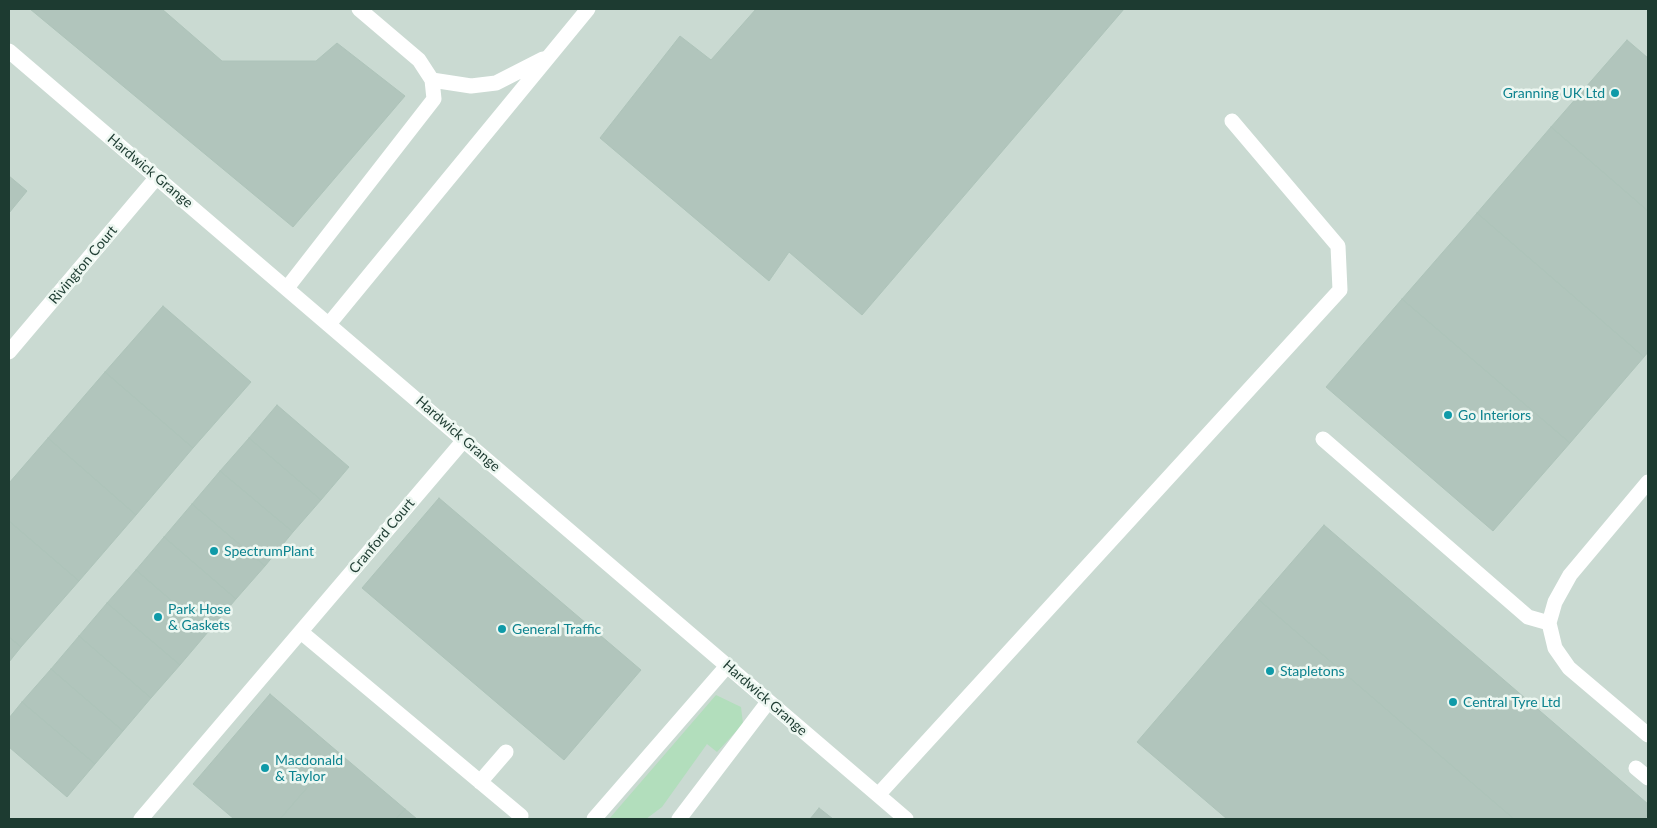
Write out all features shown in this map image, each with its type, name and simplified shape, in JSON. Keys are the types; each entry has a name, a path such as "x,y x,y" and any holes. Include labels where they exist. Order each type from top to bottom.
{"street":[{"path":"287,288 434,99 432,80 419,60 359,9"},
{"path":"329,324 588,9"},
{"name":"Hardwick Grange","path":"9,50 906,819"},
{"path":"432,80 471,86 496,83 551,54"},
{"path":"878,795 1340,290 1338,246 1232,121"},
{"name":"Rivington Court","path":"9,352 157,177"},
{"name":"Cranford Court","path":"141,819 464,440"},
{"path":"1323,440 1528,617 1550,623"},
{"path":"1648,482 1570,575 1555,602 1550,623 1555,648 1569,668 1648,735"},
{"path":"301,632 521,816"},
{"path":"594,819 727,666"},
{"path":"680,819 768,702"},
{"path":"480,782 506,752"},
{"path":"1636,768 1648,778"}],"shaded area":[{"path":"9,9 1648,9 1648,819 9,819"}],"green space":[{"path":"716,695 741,707 743,724 717,752 707,744 662,807 646,819 609,819"}],"building":[{"path":"30,9 162,9 222,61 316,61 337,43 405,96 293,227"},
{"path":"756,9 1124,9 862,315 789,252 769,281 600,138 680,36 711,60"},
{"name":"Granning UK Ltd","path":"1627,40 1648,58 1648,211 1551,127"},
{"path":"1551,127 1648,211 1648,352 1644,357 1477,213"},
{"path":"9,176 27,191 9,213"},
{"path":"1477,213 1644,357 1570,443 1402,299"},
{"name":"Go Interiors","path":"1402,299 1570,443 1493,531 1326,387"},
{"path":"163,306 251,382 193,448 105,372"},
{"path":"105,372 193,448 136,515 48,438"},
{"path":"277,405 349,467 321,500 249,438"},
{"path":"48,438 136,515 79,581 9,521 9,483"},
{"path":"249,438 321,500 293,532 220,471"},
{"path":"220,471 293,532 265,566 192,504"},
{"name":"General Traffic","path":"439,498 641,670 564,760 362,588"},
{"name":"SpectrumPlant","path":"192,504 265,566 236,599 164,537"},
{"path":"9,521 79,581 21,647 9,637"},
{"name":"Central Tyre Ltd","path":"1324,525 1648,804 1646,819 1514,819 1259,600"},
{"path":"164,537 236,599 208,632 136,570"},
{"name":"Park Hose & Gaskets","path":"136,570 208,632 180,665 107,603"},
{"name":"Stapletons","path":"1259,600 1514,819 1227,819 1137,742"},
{"path":"107,603 180,665 151,698 79,636"},
{"path":"79,636 151,698 123,731 51,669"},
{"path":"9,637 21,647 9,662"},
{"path":"51,669 123,731 95,764 22,702"},
{"name":"Macdonald & Taylor","path":"270,694 338,752 280,819 234,819 193,784"},
{"path":"22,702 95,764 67,797 9,747 9,718"},
{"path":"338,752 405,809 396,819 280,819"},
{"path":"819,808 833,819 810,819"},
{"path":"405,809 417,819 396,819"}],"place":[{"name":"Granning UK Ltd","path":"1615,93"},
{"name":"Go Interiors","path":"1448,415"},
{"name":"SpectrumPlant","path":"214,551"},
{"name":"Park Hose & Gaskets","path":"158,617"},
{"name":"General Traffic","path":"502,629"},
{"name":"Stapletons","path":"1270,671"},
{"name":"Central Tyre Ltd","path":"1453,702"},
{"name":"Macdonald & Taylor","path":"265,768"}]}
